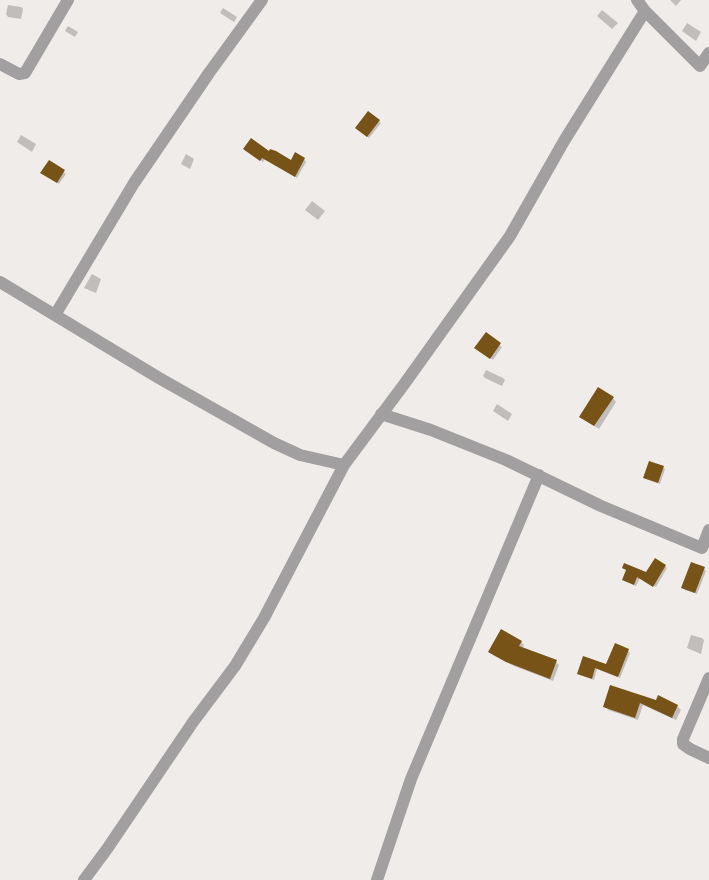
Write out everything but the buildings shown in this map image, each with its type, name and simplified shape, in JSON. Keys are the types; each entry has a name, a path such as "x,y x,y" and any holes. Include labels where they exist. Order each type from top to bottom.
{"street":[{"path":"0,64 19,74 25,73 68,0"},
{"path":"55,315 134,183 262,0"},
{"path":"637,0 705,70"},
{"path":"83,880 235,666 264,618 344,465 510,236 564,141 645,11"},
{"path":"705,70 709,54"},
{"path":"0,282 159,378 274,443 300,455 344,465"},
{"path":"381,414 431,430 496,456 600,506 706,549 709,530"},
{"path":"377,880 411,779 539,475"},
{"path":"709,678 683,744 709,758"}]}
